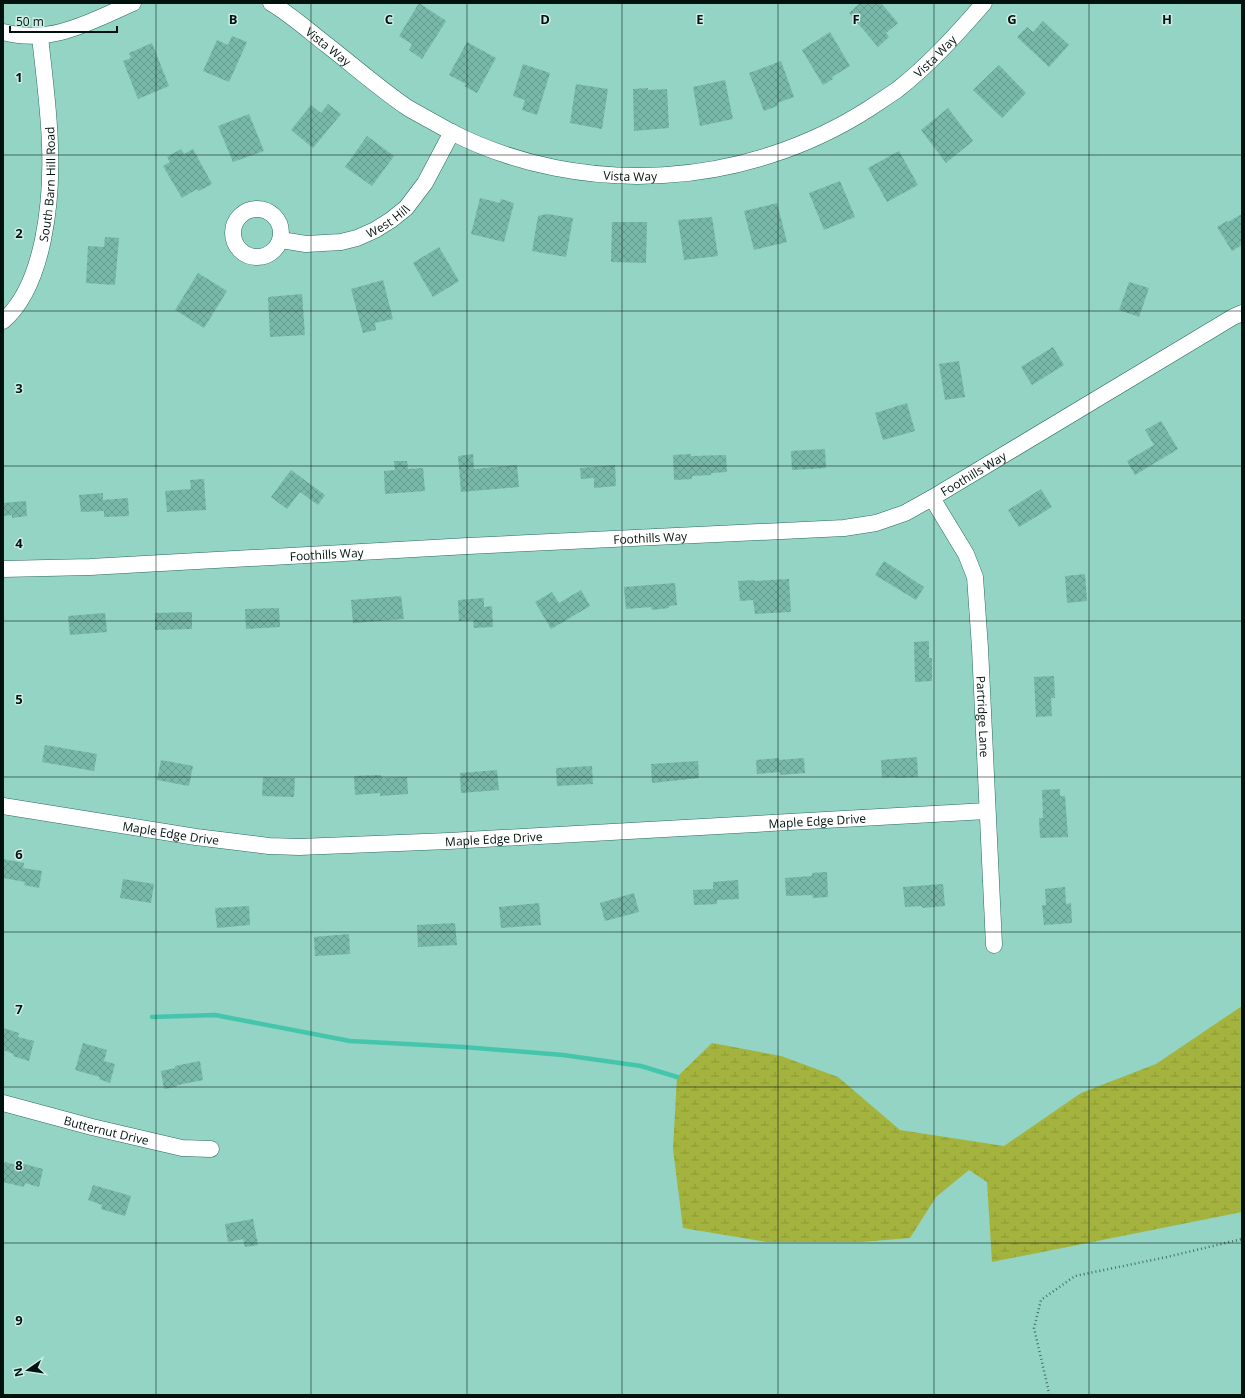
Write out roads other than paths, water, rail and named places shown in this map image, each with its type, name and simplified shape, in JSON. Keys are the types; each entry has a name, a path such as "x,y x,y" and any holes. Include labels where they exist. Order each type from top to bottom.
{"street":[{"path":"3,32 16,36 40,36 67,31 133,3"},
{"name":"Vista Way","path":"271,3 301,24 396,99 452,132 479,144 518,158 552,167 590,173 642,176 679,175 713,170 744,163 775,154 813,139 848,122 896,91 928,64 954,38 984,3"},
{"name":"South Barn Hill Road","path":"3,321 22,299 32,279 40,254 46,219 50,146 40,36"},
{"name":"West Hill","path":"281,240 306,244 341,242 357,238 375,230 391,220 406,208 425,183 452,132"},
{"name":"Foothills Way","path":"3,569 90,568 460,547 844,528 876,523 905,513 932,498 1234,317 1242,314"},
{"name":"Partridge Lane","path":"932,498 966,554 975,577 980,648 994,945"},
{"name":"Maple Edge Drive","path":"3,806 196,837 269,846 299,847 472,840 987,811"},
{"name":"Butternut Drive","path":"3,1103 92,1127 182,1148 211,1150"}],"waterway":[{"path":"152,1017 215,1015 350,1041 463,1047 563,1055 641,1066 677,1077"}]}
